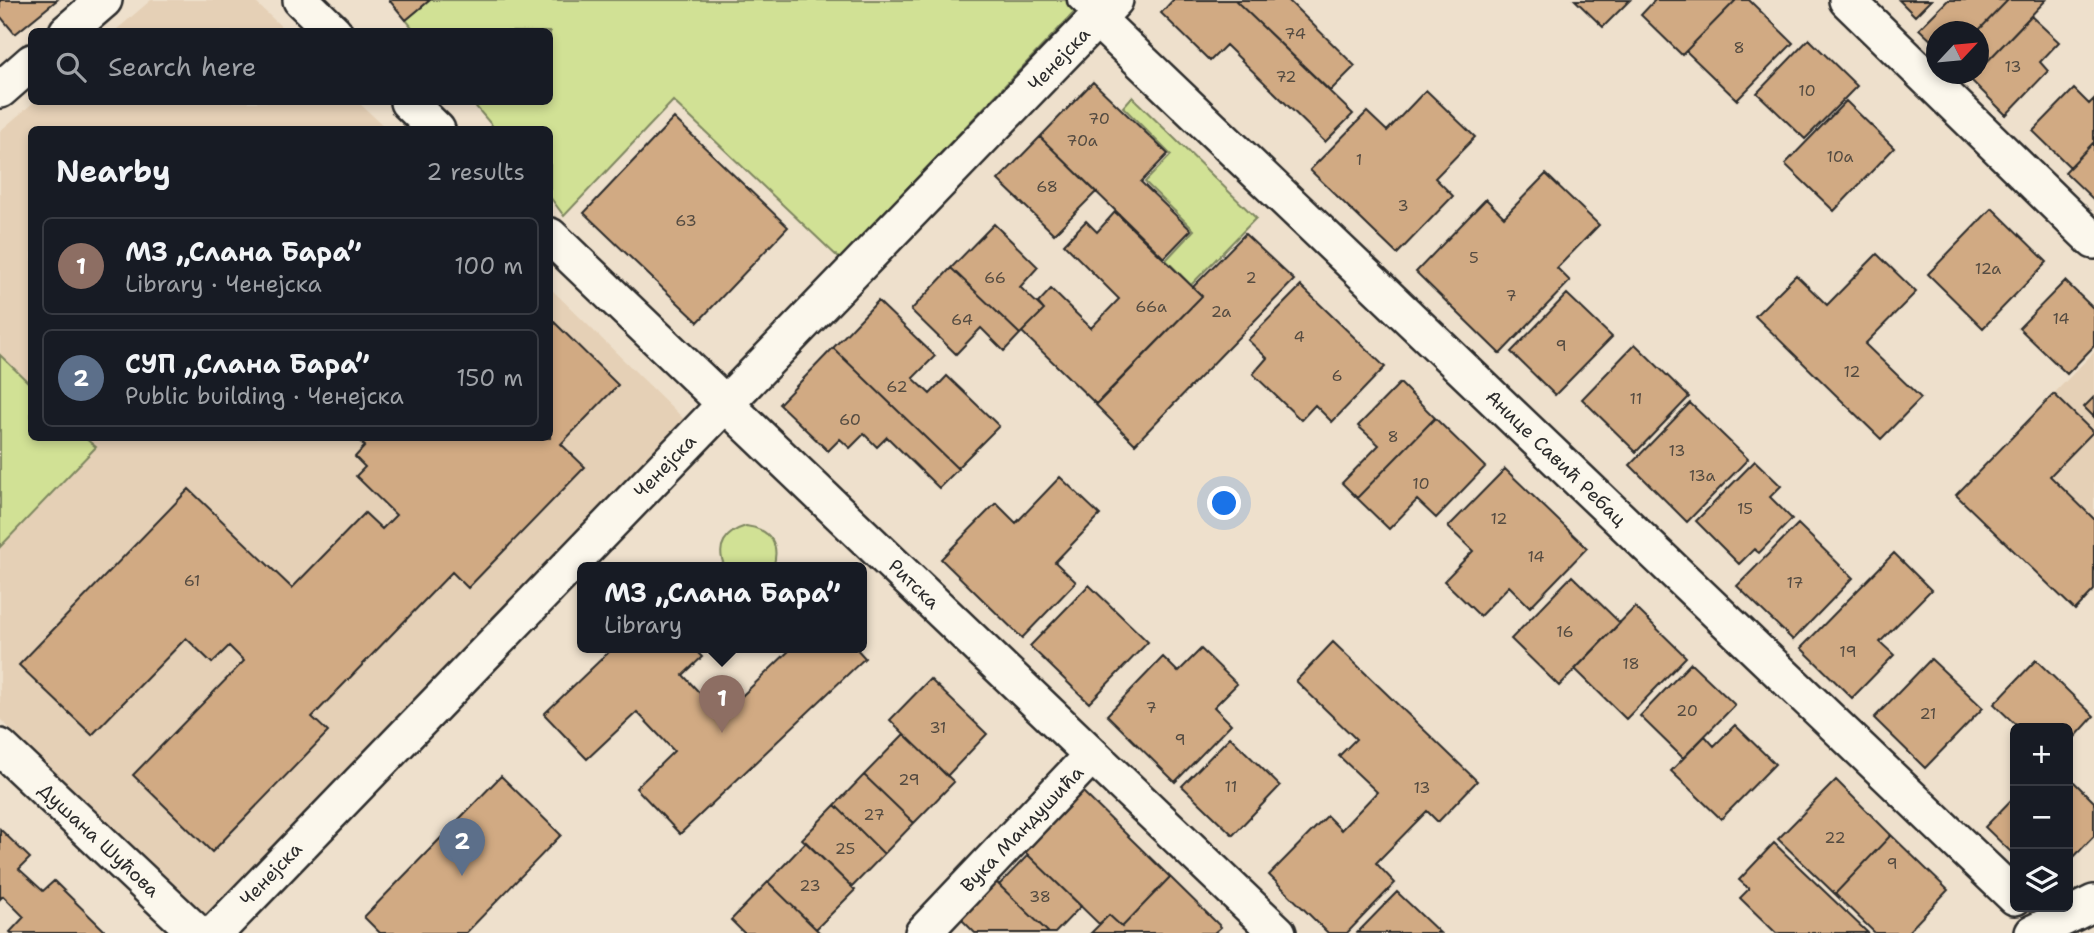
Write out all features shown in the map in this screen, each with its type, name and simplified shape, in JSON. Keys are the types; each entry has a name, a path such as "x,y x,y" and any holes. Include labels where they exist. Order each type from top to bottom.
{"street":[{"path":"72,28 104,0"},
{"path":"301,0 330,28"},
{"path":"1847,0 2094,241"},
{"name":"Ченејска","path":"215,933 726,403 1097,6"},
{"name":"Анице Савић Ребац","path":"1097,6 2010,892"},
{"path":"0,90 28,66"},
{"path":"411,105 433,126"},
{"name":"Ритска","path":"553,239 1278,933"},
{"name":"Душана Шућова","path":"0,747 197,933"},
{"name":"Вука Мандушића","path":"923,933 1092,755"},
{"path":"2040,925 2094,903"}],"shaded area":[{"path":"151,0 253,0 283,28 118,28"},
{"path":"30,105 361,105 384,126 28,126 28,441 553,441 553,291 688,423 206,920 0,719 0,131"},
{"path":"2094,352 2094,590 2075,610 1956,495"}],"green space":[{"path":"430,0 1086,0 840,259 673,101 564,216 553,201 553,126 492,126 475,105 553,105 553,28 413,28 406,20"},
{"path":"1132,97 1256,218 1191,285 1166,260 1194,230 1145,182 1171,155 1123,107"},
{"path":"0,355 28,382 28,441 89,441 96,447 0,547"},
{"path":"746,526 767,534 774,544 774,562 723,562 721,553 724,541"}],"building":[{"path":"0,0 57,0 15,34 0,16"},
{"path":"389,0 430,0 406,20"},
{"path":"1173,0 1235,0 1353,114 1325,142 1226,45 1210,61 1161,13"},
{"path":"1235,0 1288,0 1355,66 1330,91"},
{"path":"1575,0 1630,0 1603,27"},
{"path":"1655,0 1736,0 1682,55 1641,15"},
{"path":"1736,0 1749,0 1793,43 1737,100 1686,51"},
{"path":"1899,0 1931,0 1915,16"},
{"path":"1948,0 2008,0 1988,21 1927,21"},
{"path":"2008,0 2046,0 1989,60 1988,21"},
{"path":"2031,16 2059,42 2040,62 2048,71 2006,115 1975,84 1989,84 1989,60"},
{"path":"1926,22 1926,36 1919,29"},
{"path":"1809,39 1857,86 1805,139 1757,93"},
{"path":"1093,82 1168,154 1141,182 1191,230 1164,258 1040,137"},
{"path":"2074,89 2089,104 2094,99 2094,142 2070,167 2033,131"},
{"path":"1426,90 1475,137 1435,178 1453,196 1397,254 1310,170 1367,112 1387,131"},
{"path":"1846,101 1894,148 1834,211 1785,164"},
{"path":"674,118 788,227 698,322 584,213"},
{"path":"1040,137 1096,192 1054,234 998,180"},
{"path":"2094,142 2094,200 2065,172"},
{"path":"1546,174 1599,225 1557,268 1570,281 1500,354 1416,272 1486,199 1504,217"},
{"path":"1992,208 2047,262 1983,328 1928,274"},
{"path":"1115,212 1202,296 1096,404 1022,332 1044,310 1038,303 1051,289 1091,328 1119,299 1064,244 1086,221 1097,232"},
{"path":"994,224 1038,267 1020,287 1044,310 1020,334 951,268"},
{"path":"1245,234 1294,280 1135,444 1096,405 1202,296 1193,287"},
{"path":"1877,254 1916,292 1865,344 1921,398 1881,439 1755,316 1796,275 1827,305"},
{"path":"951,268 1020,334 1004,351 981,328 956,354 911,310"},
{"path":"2065,281 2094,309 2094,346 2067,374 2019,328"},
{"path":"1301,286 1385,367 1332,422 1315,405 1301,420 1253,374 1267,358 1248,340"},
{"path":"1567,294 1612,337 1555,395 1511,352"},
{"path":"878,301 935,356 913,378 930,394 947,376 999,426 957,468 833,348"},
{"path":"553,321 618,385 561,444 585,467 468,588 452,572 312,717 328,732 212,852 133,775 244,661 229,646 212,663 186,638 92,735 19,665 189,489 292,588 365,513 382,529 396,515 356,476 365,467 355,457 365,446 359,441 553,441"},
{"path":"1635,344 1689,397 1636,452 1582,399"},
{"path":"833,348 958,469 939,488 887,437 877,447 864,434 850,448 840,439 828,451 779,404"},
{"path":"1400,383 1435,418 1357,498 1342,483 1379,445 1358,426"},
{"path":"2054,394 2093,432 2050,476 2094,519 2094,590 2075,610 1956,495"},
{"path":"2094,397 2094,417 2084,407"},
{"path":"1690,403 1748,459 1687,522 1630,465"},
{"path":"1435,418 1485,467 1436,518 1417,500 1389,529 1357,498"},
{"path":"1755,461 1781,486 1770,497 1792,519 1759,553 1754,549 1739,564 1696,521"},
{"path":"1505,469 1587,548 1530,607 1509,586 1480,616 1444,581 1473,551 1448,527"},
{"path":"1060,477 1100,515 1055,562 1076,582 1022,638 941,559 996,503 1016,523"},
{"path":"1798,524 1853,578 1793,640 1737,586"},
{"path":"1894,553 1931,590 1880,642 1894,655 1852,698 1801,648"},
{"path":"1572,576 1620,623 1559,686 1511,639"},
{"path":"1089,585 1148,642 1089,703 1030,646"},
{"path":"1635,607 1686,657 1626,719 1575,669"},
{"path":"1333,642 1477,781 1438,822 1427,811 1376,863 1395,883 1347,933 1328,933 1269,875 1327,816 1341,830 1377,792 1339,756 1356,739 1296,681"},
{"path":"1201,649 1237,684 1214,707 1231,724 1175,782 1107,715 1163,657 1178,672"},
{"path":"608,653 698,653 702,657 683,675 721,716 787,653 860,653 865,658 680,834 636,788 674,751 637,712 587,759 544,714"},
{"path":"1931,659 1983,708 1925,768 1874,718"},
{"path":"2036,660 2094,716 2073,739 2073,723 2014,723 1994,704"},
{"path":"1691,663 1735,705 1683,758 1640,716"},
{"path":"930,679 987,734 947,776 890,720"},
{"path":"1735,725 1775,764 1721,819 1671,771 1705,736 1714,746"},
{"path":"904,734 954,782 914,823 864,775"},
{"path":"1230,737 1280,786 1233,835 1182,786"},
{"path":"864,775 914,823 884,854 835,805"},
{"path":"501,776 561,835 466,933 380,933 364,917"},
{"path":"1836,780 1891,835 1835,894 1778,839"},
{"path":"2073,781 2094,802 2094,836 2073,858"},
{"path":"1082,791 1170,877 1122,927 1109,915 1099,924 1024,851"},
{"path":"2010,801 2010,851 1985,827"},
{"path":"835,805 884,854 852,887 802,839"},
{"path":"0,829 30,858 19,869 43,891 54,881 107,933 11,933 24,917 3,896 0,899"},
{"path":"1891,835 1948,890 1907,933 1875,933 1835,894"},
{"path":"806,842 855,890 816,929 768,882"},
{"path":"1774,843 1868,933 1776,933 1740,898 1749,889 1739,880"},
{"path":"1028,855 1081,906 1055,933 1049,933 999,885"},
{"path":"1170,877 1221,927 1214,933 1091,933 1109,915 1122,927"},
{"path":"994,880 1049,933 975,933 959,917"},
{"path":"768,882 820,933 744,933 731,920"},
{"path":"1397,892 1440,933 1357,933"}],"place":[{"name":"МЗ „Слана Бара”","path":"722,733"},
{"name":"СУП „Слана Бара”","path":"462,876"}]}
